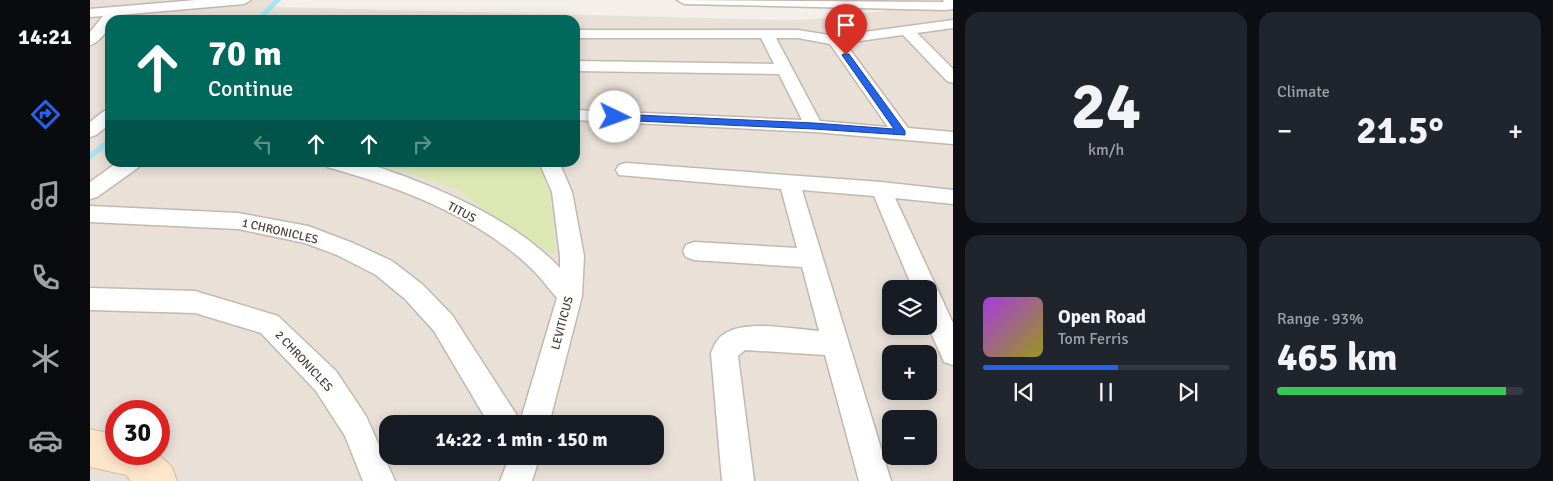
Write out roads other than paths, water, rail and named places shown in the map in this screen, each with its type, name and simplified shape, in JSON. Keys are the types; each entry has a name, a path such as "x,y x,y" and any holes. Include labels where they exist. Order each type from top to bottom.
{"street":[{"path":"90,13 244,0"},
{"path":"227,15 244,0"},
{"path":"684,0 808,1 945,6 950,5 950,0"},
{"path":"112,15 115,11"},
{"path":"90,41 105,23"},
{"path":"580,34 798,34 835,40 953,24"},
{"path":"906,30 953,78"},
{"path":"767,35 814,126"},
{"path":"835,40 902,133"},
{"path":"580,66 785,69"},
{"path":"90,109 105,108"},
{"path":"580,115 814,126 953,138"},
{"path":"90,131 105,119"},
{"path":"90,192 125,167"},
{"name":"TITUS","path":"356,167 420,190 495,230 538,262 570,296"},
{"name":"LEVITICUS","path":"537,415 570,296 572,256 562,192 551,167"},
{"path":"626,170 881,189 953,197"},
{"path":"790,182 874,481"},
{"path":"881,189 921,280"},
{"name":"1 CHRONICLES","path":"90,214 238,221 308,235 360,256 384,268 414,292 443,323 500,415"},
{"path":"694,252 812,258"},
{"name":"2 CHRONICLES","path":"90,299 195,302 269,324 326,381 356,426 379,481"},
{"path":"937,316 953,353"},
{"path":"738,481 724,353 732,343 743,338 837,344"},
{"path":"90,448 136,459 158,481"},
{"path":"516,481 522,465"}],"waterway":[{"path":"263,15 278,0"},
{"path":"90,156 105,145"}]}
